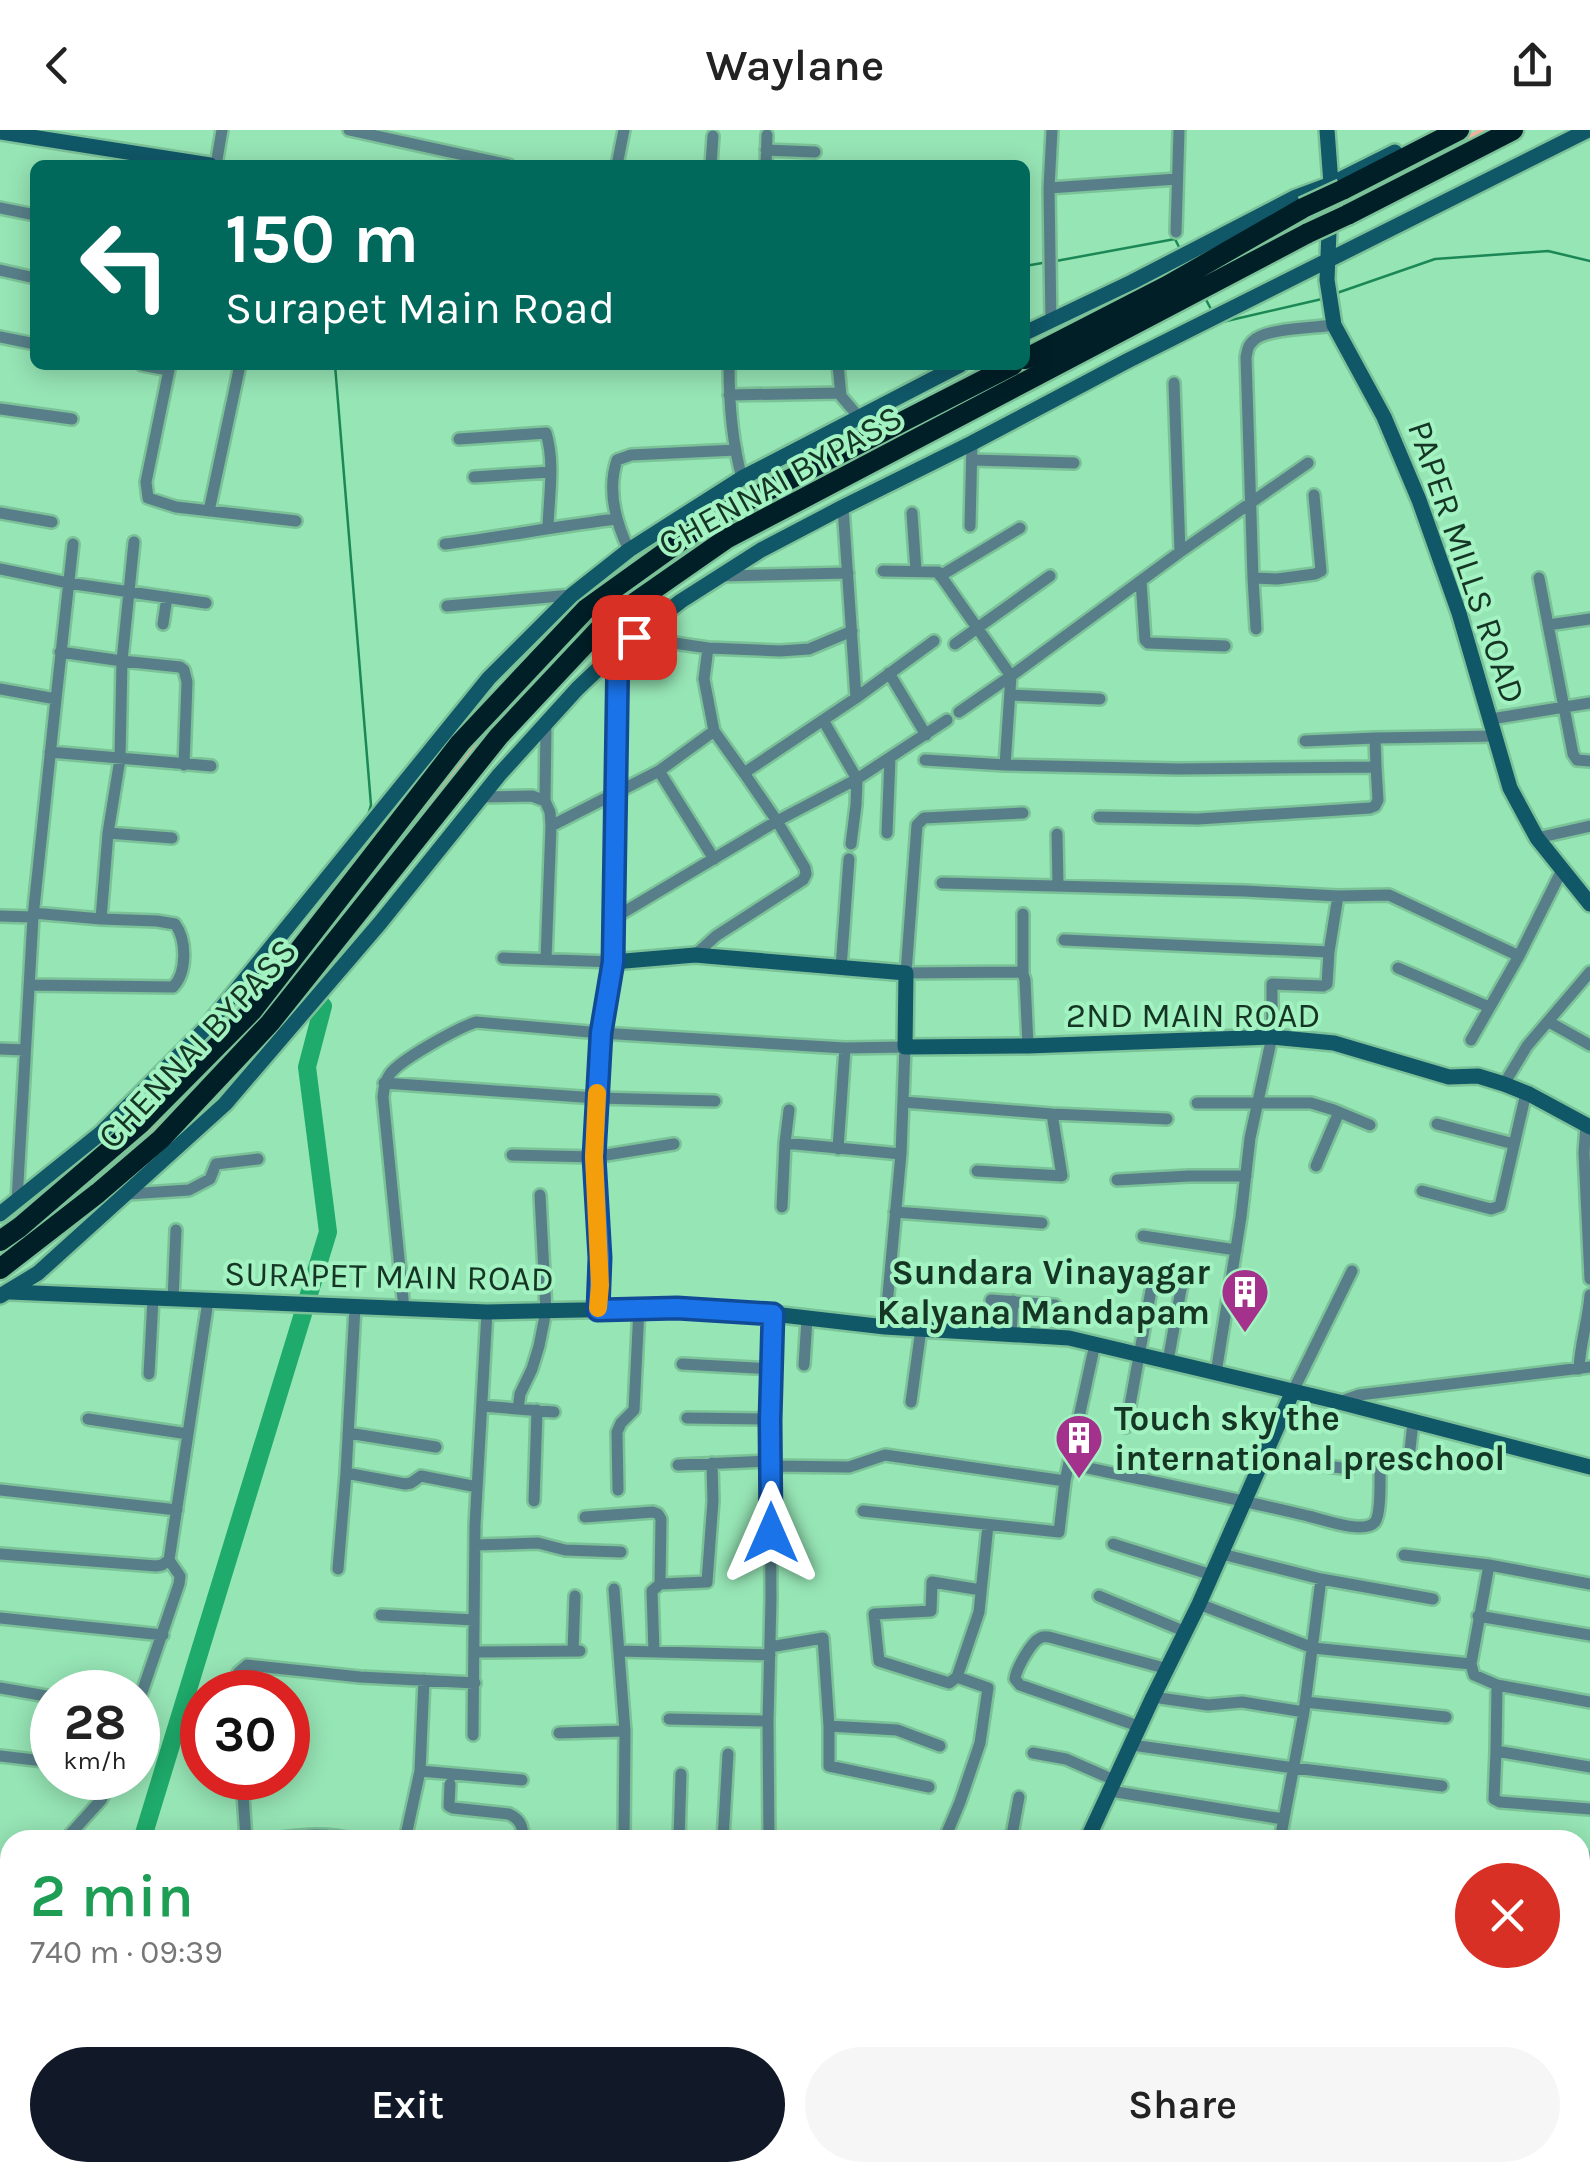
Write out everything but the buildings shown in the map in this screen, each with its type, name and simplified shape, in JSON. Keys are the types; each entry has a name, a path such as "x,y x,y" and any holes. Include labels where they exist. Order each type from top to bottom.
{"highway":[{"path":"1030,356 1168,286 1332,187 1460,130"},
{"name":"CHENNAI BYPASS","path":"4,1282 277,1030 378,887 498,736 604,624 726,539 1513,130"},
{"name":"CHENNAI BYPASS","path":"0,1241 140,1124 252,1011 460,743 586,609 710,520 1003,370"}],"street":[{"path":"214,160 222,130"},
{"path":"348,130 488,160"},
{"path":"421,144 424,130"},
{"path":"618,160 624,130"},
{"path":"1051,322 1052,130"},
{"path":"1176,232 1178,130"},
{"path":"1256,629 1246,357 1248,348 1260,336 1328,321 1321,271 1332,187 1317,130"},
{"path":"1325,160 1327,130"},
{"path":"1030,331 1296,197 1332,187 1439,130"},
{"path":"4,1282 38,1273 225,1104 277,1030 380,922 546,723 618,648 681,601 761,550 843,507 972,451 1127,361 1321,271 1588,130"},
{"path":"0,132 181,160"},
{"path":"766,160 767,135"},
{"path":"711,160 713,136"},
{"path":"766,150 815,152"},
{"path":"1049,188 1177,179"},
{"path":"0,208 30,213"},
{"path":"0,270 30,277"},
{"name":"PAPER MILLS ROAD","path":"1328,321 1384,417 1419,500 1459,613 1510,788 1537,838 1590,904"},
{"path":"0,338 30,343"},
{"path":"169,370 146,482 148,498 176,507 296,521"},
{"path":"209,510 239,370"},
{"path":"729,370 742,478"},
{"path":"838,370 840,393 858,416"},
{"path":"0,1214 100,1133 204,1030 488,678 572,595 629,550 742,478 950,370"},
{"path":"1174,383 1180,552"},
{"path":"729,395 840,393"},
{"path":"0,410 72,419"},
{"path":"460,440 546,433 550,472 548,527"},
{"path":"629,550 616,519 614,466 622,457 736,450"},
{"path":"972,451 1074,463"},
{"path":"970,526 972,451"},
{"path":"959,712 1308,463"},
{"path":"474,477 550,472"},
{"path":"1254,578 1277,579 1321,571 1314,496"},
{"path":"843,507 856,698"},
{"path":"0,512 52,522"},
{"path":"912,513 916,570"},
{"path":"445,544 616,519"},
{"path":"940,576 1020,528"},
{"path":"101,919 108,833 120,760 122,662 134,542"},
{"path":"17,1201 33,915 73,544"},
{"path":"0,569 206,603"},
{"path":"883,572 936,570 1011,676 1005,764"},
{"path":"720,576 848,572"},
{"path":"956,644 1050,576"},
{"path":"1539,578 1573,754 1577,760 1590,761"},
{"path":"1141,581 1148,643 1225,646"},
{"path":"447,606 572,595"},
{"path":"164,624 167,597"},
{"path":"1548,624 1590,619"},
{"path":"634,637 708,648 780,651 809,649 852,630"},
{"path":"744,772 934,641"},
{"path":"598,1310 600,1258 594,1157 601,1033 613,962 618,648"},
{"path":"695,955 806,874 777,821 714,731 704,679 708,648"},
{"path":"60,652 180,666 187,682 184,765"},
{"path":"889,674 926,735"},
{"path":"0,690 56,699"},
{"path":"1010,695 1100,699"},
{"path":"1491,719 1590,704"},
{"path":"823,720 857,779 850,844"},
{"path":"614,918 777,821 857,779 947,720"},
{"path":"546,723 545,801 551,826 546,959"},
{"path":"551,826 660,770 714,731"},
{"path":"1305,741 1496,736"},
{"path":"1100,816 1198,819 1370,808 1378,800 1374,738"},
{"path":"50,752 211,766"},
{"path":"887,833 890,758"},
{"path":"926,760 1178,769 1376,767"},
{"path":"660,770 714,858"},
{"path":"481,797 532,796 545,801"},
{"path":"884,1327 901,1154 906,973 917,825 924,818 1023,813"},
{"path":"1537,838 1590,826"},
{"path":"108,833 172,838"},
{"path":"1058,834 1058,885"},
{"path":"841,968 848,859"},
{"path":"1471,1040 1520,956 1562,870"},
{"path":"942,882 1389,895 1520,956"},
{"path":"1216,1372 1250,1138 1272,1038 1272,984 1328,984 1338,896"},
{"path":"1022,914 1028,1046"},
{"path":"0,916 157,921 174,924 182,934 180,980 172,988 29,985"},
{"path":"1064,940 1329,952"},
{"path":"503,958 613,962 695,955 906,973 1023,974"},
{"path":"1398,968 1488,1007"},
{"path":"1504,1084 1527,1046 1590,972"},
{"path":"404,1309 382,1097 384,1084 393,1069 463,1027 476,1022 845,1048 905,1047"},
{"path":"1549,1022 1590,1046"},
{"name":"2ND MAIN ROAD","path":"905,1047 1272,1038 1334,1042 1448,1076 1478,1076 1504,1084 1588,1126"},
{"path":"838,1149 845,1048"},
{"path":"0,1049 25,1050"},
{"path":"384,1084 596,1098 715,1101"},
{"path":"1422,1191 1491,1209 1500,1206 1526,1093"},
{"path":"903,1102 1167,1119"},
{"path":"1197,1103 1310,1103 1370,1125"},
{"path":"782,1206 789,1110"},
{"path":"1316,1166 1339,1112"},
{"path":"977,1171 1062,1176 1052,1114"},
{"path":"1436,1124 1514,1144"},
{"path":"1588,1126 1584,1153 1590,1279"},
{"path":"785,1143 901,1154"},
{"path":"512,1155 594,1157 674,1144"},
{"path":"128,1194 188,1190 210,1179 214,1165 219,1162 258,1159"},
{"path":"1117,1180 1246,1176"},
{"path":"518,1409 539,1346 546,1310 540,1195"},
{"path":"896,1212 1042,1223"},
{"path":"174,1300 176,1230"},
{"path":"1143,1236 1236,1250"},
{"path":"1092,1830 1352,1271"},
{"path":"1126,1427 1154,1274"},
{"name":"SURAPET MAIN ROAD","path":"4,1282 153,1299 260,1304 486,1312 677,1308 884,1327 1069,1338 1590,1467"},
{"path":"1168,1361 1182,1284"},
{"path":"1339,1402 1359,1395 1585,1368 1580,1345 1590,1295"},
{"path":"149,1374 153,1299"},
{"path":"991,1300 1055,1305"},
{"path":"0,1554 156,1566 169,1560 208,1301"},
{"path":"1011,1334 1013,1302"},
{"path":"338,1570 355,1307"},
{"path":"618,1490 617,1432 634,1410 639,1308"},
{"path":"473,1735 475,1544 486,1312"},
{"path":"770,1830 773,1314"},
{"path":"804,1364 807,1319"},
{"path":"911,1402 921,1329"},
{"path":"863,1512 1058,1532 1094,1344"},
{"path":"682,1364 772,1369"},
{"path":"482,1406 554,1412"},
{"path":"534,1501 538,1410"},
{"path":"687,1418 770,1420"},
{"path":"88,1419 188,1434"},
{"path":"1409,1459 1412,1422"},
{"path":"348,1433 436,1447"},
{"path":"678,1465 849,1467 885,1455 1066,1481"},
{"path":"1263,1458 1350,1469"},
{"path":"654,1652 652,1591 660,1584 707,1582 713,1516 712,1463"},
{"path":"1069,1464 1334,1524 1369,1526 1378,1513 1380,1469"},
{"path":"346,1472 405,1484 422,1476 477,1488"},
{"path":"0,1490 177,1510"},
{"path":"585,1518 658,1514 660,1584"},
{"path":"981,1590 932,1582 931,1611 874,1614 879,1661 949,1683 958,1678 979,1612 988,1525"},
{"path":"475,1544 538,1544 564,1550 621,1552"},
{"path":"1113,1544 1212,1575"},
{"path":"1222,1554 1321,1579 1433,1600"},
{"path":"1404,1555 1489,1564 1590,1584"},
{"path":"150,1670 180,1579 169,1560"},
{"path":"1489,1564 1471,1664 1474,1675 1496,1685 1590,1702"},
{"path":"1281,1830 1305,1707 1321,1579"},
{"path":"614,1589 624,1731 624,1830"},
{"path":"474,1652 576,1651 575,1596"},
{"path":"1099,1596 1186,1632"},
{"path":"1199,1604 1313,1648 1471,1664"},
{"path":"381,1615 474,1620"},
{"path":"1478,1616 1590,1635"},
{"path":"0,1618 163,1634"},
{"path":"1141,1726 1020,1685 1014,1679 1015,1671 1041,1637 1168,1669"},
{"path":"619,1651 770,1651 823,1638 830,1766 929,1787"},
{"path":"240,1670 248,1664 296,1670"},
{"path":"310,1672 475,1683"},
{"path":"948,1830 980,1743 988,1688 958,1678"},
{"path":"407,1830 420,1771 424,1680"},
{"path":"1496,1685 1494,1799 1590,1809"},
{"path":"0,1688 30,1693"},
{"path":"1152,1697 1208,1705 1242,1702 1446,1717"},
{"path":"669,1719 768,1721"},
{"path":"829,1726 897,1730 940,1746"},
{"path":"558,1733 624,1731"},
{"path":"1132,1745 1442,1786"},
{"path":"1496,1751 1590,1767"},
{"path":"1034,1752 1066,1759 1112,1785 1282,1819"},
{"path":"724,1830 728,1754"},
{"path":"0,1756 30,1759"},
{"path":"420,1771 522,1780"},
{"path":"679,1830 681,1774"},
{"path":"450,1784 448,1806 508,1814 516,1817 522,1830"},
{"path":"1013,1830 1019,1797"},
{"path":"74,1830 100,1800"},
{"path":"243,1800 245,1830"}],"shaded area":[{"path":"1478,130 1497,130 1407,178 1305,224 603,619 286,995 163,1129 0,1264 0,1247 155,1115 466,745 586,613 706,530 1013,370 1030,370 1030,361"}],"waterway":[{"path":"1056,261 1175,239 1180,249"},
{"path":"1334,294 1435,259 1548,251 1590,261"},
{"path":"1030,265 1048,262"},
{"path":"1204,296 1212,311"},
{"path":"1218,323 1322,299"},
{"path":"335,370 371,805 368,815"},
{"path":"145,1830 328,1232 307,1067 323,1006"}],"slow traffic":[{"path":"597,1093 594,1157 598,1308"}],"place":[{"name":"Sundara Vinayagar Kalyana Mandapam","path":"1245,1334"},
{"name":"Touch sky the international preschool","path":"1079,1480"}],"route":[{"path":"634,637 618,648 613,962 601,1033 594,1157 600,1258 598,1310 677,1308 773,1314 771,1533"}]}
